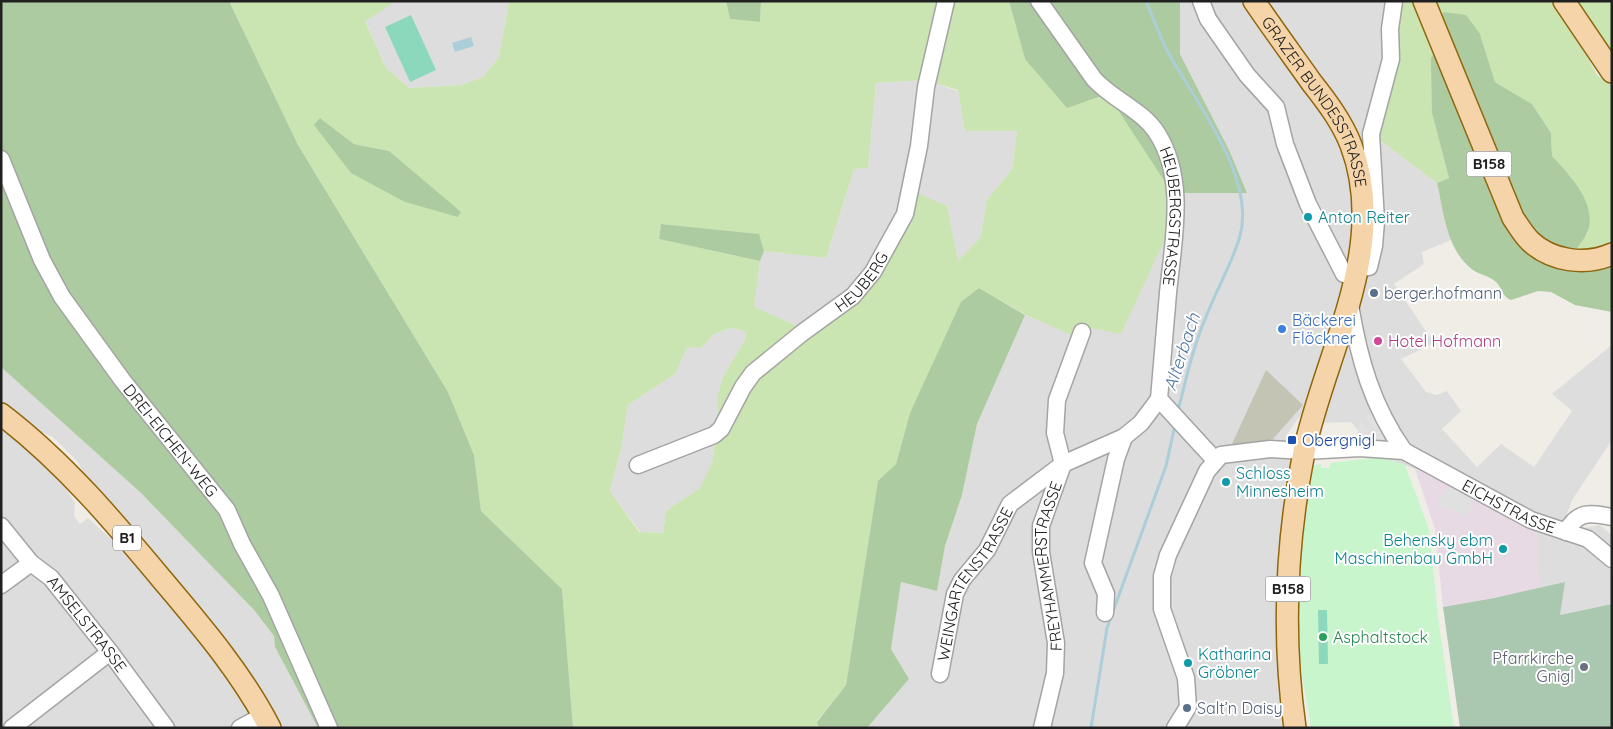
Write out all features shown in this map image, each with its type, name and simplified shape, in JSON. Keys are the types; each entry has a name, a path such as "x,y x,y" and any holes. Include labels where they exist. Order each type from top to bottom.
{"main road":[{"name":"GRAZER BUNDESSTRASSE","path":"1254,1 1340,120 1352,146 1360,186 1363,231 1357,273 1319,393 1304,451"},
{"name":"B158","path":"1424,1 1513,218 1530,241 1562,259 1581,261 1612,254"},
{"path":"1564,1 1612,72"},
{"name":"B1","path":"1,414 56,461 119,529 194,618 239,676 267,721"},
{"name":"B158","path":"1295,728 1288,668 1286,615 1290,544 1304,451"}],"street":[{"name":"HEUBERG","path":"638,465 714,435 721,429 743,386 753,373 852,296 872,272 905,214 919,146 926,88 946,1"},
{"name":"HEUBERGSTRASSE","path":"1039,1 1094,79 1104,90 1142,115 1150,123 1164,147 1169,163 1176,195 1159,399"},
{"path":"1201,1 1208,19 1242,67 1276,107 1285,144 1308,204 1344,274 1357,273 1369,267 1374,246 1376,221 1371,134 1391,59 1390,29 1394,1"},
{"name":"DREI-EICHEN-WEG","path":"1,159 42,260 62,297 123,381 227,510 271,596 329,728"},
{"name":"EICHSTRASSE","path":"1349,300 1364,374 1387,427 1404,451"},
{"path":"1063,464 1055,433 1057,400 1082,332"},
{"path":"1159,399 1214,460"},
{"name":"WEINGARTENSTRASSE","path":"940,674 955,594 962,580 987,550 1010,504 1063,464 1124,437 1140,424 1159,399"},
{"path":"1105,613 1106,594 1093,563 1116,459 1124,437"},
{"name":"EICHSTRASSE","path":"1304,451 1360,448 1404,451 1531,520 1593,541 1612,559"},
{"path":"1175,728 1188,707 1186,678 1162,609 1162,576 1168,554 1214,460 1221,455 1245,451 1304,451"},
{"name":"FREYHAMMERSTRASSE","path":"1042,728 1055,672 1056,643 1041,552 1041,526 1063,464"},
{"path":"1566,532 1573,520 1581,515 1612,517"},
{"name":"AMSELSTRASSE","path":"1,526 31,563 51,578 110,652 166,728"},
{"path":"1,585 31,563"},
{"path":"12,728 110,652"},
{"path":"240,728 267,721"}],"shaded area":[{"path":"397,1 509,1 499,57 483,77 461,85 409,88 386,68 365,20"},
{"path":"1180,1 1246,1 1339,130 1356,205 1351,265 1303,412 1287,434 1291,465 1282,533 1277,610 1280,691 1285,728 867,728 909,679 891,649 901,582 937,591 945,546 962,495 977,424 1025,315 1076,336 1172,193 1229,150 1180,54"},
{"path":"1261,1 1397,1 1376,137 1437,183 1451,240 1422,252 1424,264 1394,284 1434,343 1401,359 1426,392 1436,395 1447,391 1461,411 1442,429 1477,467 1501,444 1534,467 1572,411 1552,394 1612,345 1612,445 1610,443 1572,500 1560,534 1592,546 1603,557 1612,572 1612,604 1560,615 1564,582 1541,589 1537,570 1537,529 1446,479 1380,457 1351,422 1322,423 1365,179"},
{"path":"924,80 958,91 965,131 1017,131 1012,169 987,200 980,238 958,262 947,206 892,242 809,331 753,307 760,261 764,251 826,258 854,169 868,168 876,83"},
{"path":"1176,317 1183,335 1174,378 1161,377 1166,318"},
{"path":"731,328 745,331 746,338 723,377 718,393 719,417 712,463 701,488 666,511 663,533 640,532 610,491 621,448 628,405 675,374 687,346 701,348 714,334"},
{"path":"1,367 141,493 254,610 274,636 275,647 318,728 277,728 126,527 129,522 84,475 78,462 53,437 31,428 1,406"},
{"path":"1266,370 1303,405 1273,439 1231,446"},
{"path":"1380,412 1392,434 1373,444 1360,441 1357,434 1361,419 1374,437 1377,434 1365,415"},
{"path":"1,429 27,449 66,489 75,503 74,516 80,524 88,518 119,546 208,653 247,710 256,728 1,728"},
{"path":"1415,469 1446,479 1538,529 1537,570 1541,589 1443,607 1435,529"},
{"path":"1449,486 1473,499 1467,518 1449,509 1442,509 1438,499"},
{"path":"1600,525 1612,535 1612,553 1578,529"}],"green space":[{"path":"1,1 229,1 298,145 448,392 474,455 481,511 562,589 573,728 318,728 275,647 274,636 254,610 141,493 1,367"},
{"path":"229,1 397,1 365,21 386,68 409,88 461,85 483,77 499,57 509,1 726,1 730,19 760,22 761,1 1009,1 1025,59 1112,99 1172,193 1170,228 1121,334 1080,326 1076,337 1026,315 979,288 910,413 896,464 878,482 846,685 817,721 819,728 573,728 562,589 481,511 474,455 448,392 298,145","holes":["924,80 958,90 965,131 1017,131 1012,169 987,200 980,238 958,261 947,206 914,192 852,299 809,331 754,307 760,261 659,239 661,224 758,234 764,251 826,258 854,169 868,168 876,83","320,118 354,144 389,151 458,216 405,202","731,328 745,331 746,338 723,377 718,393 719,417 712,463 700,488 666,511 663,533 639,532 610,491 621,448 628,405 675,374 687,347 701,348 714,334"]},
{"path":"726,1 761,1 760,22 730,19"},
{"path":"1009,1 1180,1 1180,54 1229,150 1247,193 1172,193 1111,99 1104,95 1067,108 1025,59"},
{"path":"1397,1 1418,1 1437,49 1432,113 1449,178 1437,183 1376,137"},
{"path":"1431,1 1557,1 1597,75 1612,86 1612,246 1576,253 1577,246 1588,233 1572,178 1552,156 1551,133 1532,104 1495,82 1480,34 1439,21"},
{"path":"1574,1 1612,1 1612,61"},
{"path":"1444,12 1466,15 1480,34 1495,82 1532,104 1551,133 1552,156 1574,181 1586,201 1589,212 1590,222 1587,233 1576,253 1544,240 1521,218 1439,21"},
{"path":"411,15 436,70 410,82 385,27"},
{"path":"1437,49 1520,242 1612,263 1612,312 1575,305 1551,292 1538,291 1511,300 1504,295 1495,281 1473,270 1457,252 1444,218 1437,183 1449,178 1432,113 1431,58"},
{"path":"320,118 354,144 389,151 461,212 458,217 405,202 351,173 314,125"},
{"path":"661,224 759,234 764,251 760,261 659,239"},
{"path":"979,288 1025,315 977,424 962,495 945,546 937,591 901,582 891,649 909,679 867,728 819,728 817,722 846,685 878,481 896,464 910,413 961,302"},
{"path":"1380,457 1405,465 1429,529 1438,617 1454,728 1311,728 1297,646 1301,533 1309,474 1313,466 1321,464 1321,468 1329,468 1330,463"},
{"path":"1565,582 1560,615 1612,604 1612,728 1460,728 1443,607"},
{"name":"Asphaltstock","path":"1318,610 1327,610 1328,664 1319,664"}],"water":[{"path":"471,37 474,46 455,52 452,43"}],"waterway":[{"name":"Alterbach","path":"1146,1 1169,54 1208,118 1232,165 1243,213 1237,246 1197,340 1178,411"},
{"name":"Alterbach","path":"1091,728 1107,628 1166,466 1175,425"}],"place":[{"name":"Anton Reiter","path":"1308,217"},
{"name":"berger.hofmann","path":"1374,293"},
{"name":"Bäckerei Flöckner","path":"1282,329"},
{"name":"Hotel Hofmann","path":"1378,341"},
{"name":"Obergnigl","path":"1292,440"},
{"name":"Schloss Minnesheim","path":"1226,482"},
{"name":"Behensky ebm Maschinenbau GmbH","path":"1503,549"},
{"name":"Asphaltstock","path":"1323,637"},
{"name":"Katharina Gröbner","path":"1188,663"},
{"name":"Pfarrkirche Gnigl","path":"1584,667"},
{"name":"Salt’n Daisy","path":"1187,708"}]}
